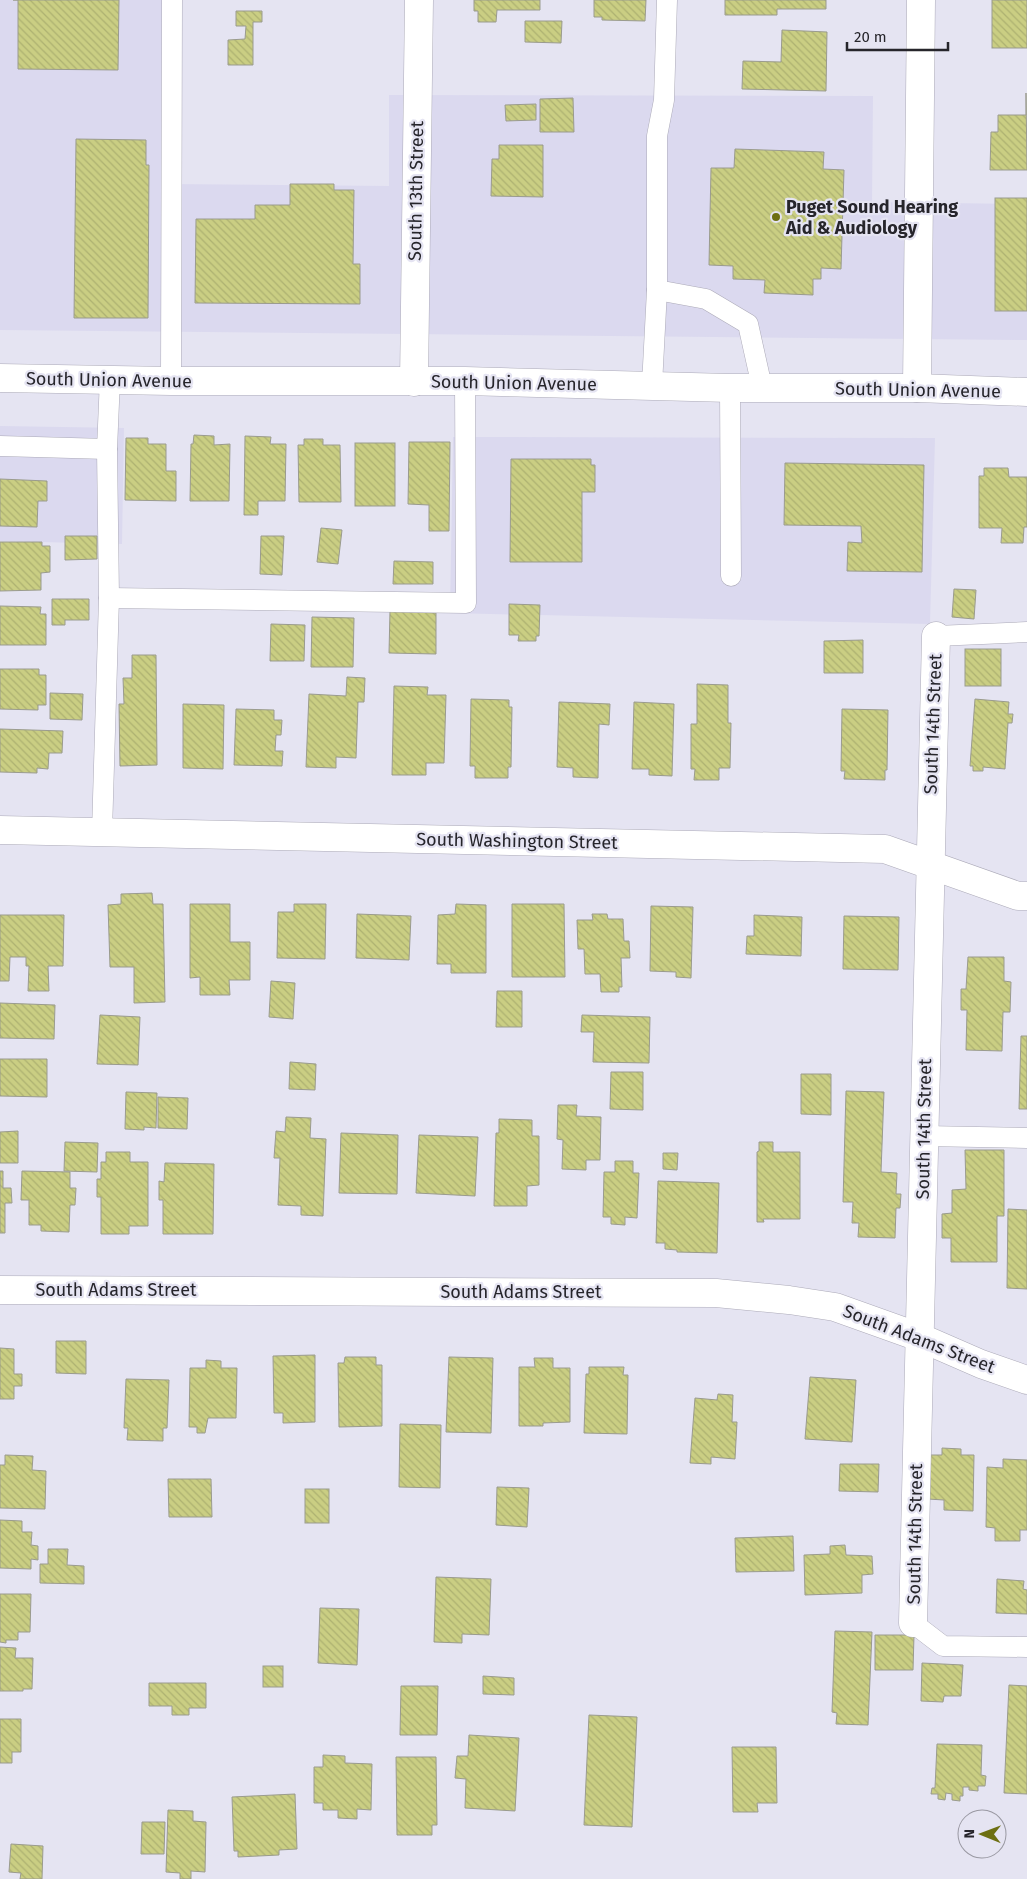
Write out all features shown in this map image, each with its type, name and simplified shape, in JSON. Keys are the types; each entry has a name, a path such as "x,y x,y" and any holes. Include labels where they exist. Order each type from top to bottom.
{"street":[{"name":"South 13th Street","path":"414,382 419,0"},
{"path":"917,388 922,0"},
{"name":"South Union Avenue","path":"0,378 171,381 465,382 730,388 917,388 1027,392"},
{"name":"South 14th Street","path":"913,1623 936,636"},
{"name":"South Washington Street","path":"0,830 885,850 1018,896 1027,896"},
{"name":"South Adams Street","path":"0,1290 716,1293 790,1300 835,1307 919,1337 981,1364 1027,1380"}],"lane":[{"path":"171,381 172,0"},
{"path":"652,385 657,290 657,136 664,100 667,0"},
{"path":"657,290 706,298 748,324 762,387"},
{"path":"102,832 109,598 107,449 110,379"},
{"path":"109,598 466,603 465,382"},
{"path":"730,388 731,576"},
{"path":"0,446 107,449"},
{"path":"936,636 1027,632"},
{"path":"924,1136 1027,1138"},
{"path":"913,1623 942,1646 1027,1647"}],"shaded area":[{"path":"0,0 167,0 165,184 389,186 389,95 873,96 872,202 1027,204 1027,340 0,330"},
{"path":"0,426 124,428 122,544 0,541"},
{"path":"453,437 935,438 930,624 450,613"}],"building":[{"path":"18,0 119,0 118,70 18,69"},
{"path":"474,0 540,0 540,10 497,10 496,22 478,22 478,11 474,11"},
{"path":"594,0 646,0 645,21 602,20 602,17 594,17"},
{"path":"725,0 826,0 826,9 777,9 777,15 725,15"},
{"path":"992,0 1027,0 1027,48 992,48"},
{"path":"236,11 262,11 262,22 253,22 253,65 228,65 228,40 245,39 246,26 236,26"},
{"path":"525,21 562,21 561,43 525,42"},
{"path":"782,30 827,32 826,91 742,89 743,61 781,62"},
{"path":"1026,93 1027,170 990,170 991,132 998,132 998,115 1026,115"},
{"path":"573,98 574,132 540,132 540,99"},
{"path":"536,104 536,120 506,121 505,105"},
{"path":"76,139 146,140 146,165 149,165 148,318 74,318"},
{"path":"499,145 543,145 543,197 491,196 492,159 499,159"},
{"name":"Puget Sound Hearing Aid & Audiology","path":"735,149 824,152 823,169 844,170 841,269 821,268 821,279 813,279 813,295 764,293 765,280 733,279 733,266 709,265 711,168 734,168"},
{"path":"290,184 334,184 334,190 354,190 353,264 360,264 360,304 195,303 196,219 255,219 255,205 290,205"},
{"path":"995,198 1027,198 1027,311 995,311"},
{"path":"194,435 214,436 214,445 230,444 229,501 190,501 191,444 193,444"},
{"path":"245,436 271,437 270,444 286,444 285,501 258,501 258,515 244,515"},
{"path":"126,438 148,438 148,444 166,444 166,471 176,471 176,501 125,500"},
{"path":"304,439 323,439 323,445 340,445 341,502 299,502 298,445 304,445"},
{"path":"409,442 450,442 449,531 429,531 429,505 408,504"},
{"path":"355,443 395,443 395,506 355,506"},
{"path":"511,459 591,459 591,465 595,465 595,492 582,492 582,562 510,562"},
{"path":"785,463 924,465 922,572 847,571 848,542 862,543 861,526 784,525"},
{"path":"984,468 1008,468 1009,477 1027,477 1027,527 1024,527 1023,543 1001,543 1002,528 979,528 979,476 984,476"},
{"path":"0,479 47,481 47,501 38,501 37,527 0,526"},
{"path":"321,528 342,530 338,564 317,562"},
{"path":"65,536 97,536 97,559 65,560"},
{"path":"261,536 284,536 282,575 260,574"},
{"path":"0,542 42,542 42,546 50,546 50,572 41,573 41,590 0,591"},
{"path":"394,561 433,562 433,584 393,584"},
{"path":"954,589 976,590 974,619 952,617"},
{"path":"52,599 89,599 89,620 65,620 65,625 52,625"},
{"path":"509,604 540,605 539,636 536,636 536,641 518,641 519,635 509,635"},
{"path":"0,606 41,607 40,614 46,614 46,645 0,645"},
{"path":"390,611 436,613 436,654 389,653"},
{"path":"312,617 354,618 353,667 311,667"},
{"path":"271,624 305,625 304,661 270,661"},
{"path":"863,640 863,673 824,673 824,641"},
{"path":"965,649 1001,649 1001,686 965,686"},
{"path":"132,655 156,655 157,765 120,766 119,704 124,704 123,678 132,678"},
{"path":"0,669 39,669 39,675 46,675 46,705 38,705 38,710 0,709"},
{"path":"347,677 365,678 364,702 358,702 356,758 336,757 336,768 306,767 309,694 346,696"},
{"path":"697,684 728,685 728,723 731,723 730,768 719,768 719,780 694,780 695,769 691,769 691,724 697,724"},
{"path":"394,686 428,687 427,695 446,695 444,763 426,763 426,775 392,775"},
{"path":"50,693 83,694 82,720 50,719"},
{"path":"471,699 509,700 509,707 512,707 511,767 508,767 508,778 475,778 475,766 470,766"},
{"path":"975,699 1009,702 1008,714 1013,714 1012,723 1008,723 1005,769 983,767 983,771 973,771 973,766 970,766"},
{"path":"559,702 610,704 609,725 599,724 598,778 573,777 573,768 557,767"},
{"path":"634,702 674,704 672,776 649,775 649,769 632,769"},
{"path":"183,704 224,705 223,769 183,768"},
{"path":"236,709 274,710 274,720 282,720 281,735 276,735 275,751 283,751 282,766 234,765"},
{"path":"842,709 888,710 887,770 885,770 885,780 844,779 845,771 841,771"},
{"path":"0,729 63,731 62,753 49,753 48,769 37,768 37,773 0,772"},
{"path":"152,893 153,904 163,904 165,1002 134,1003 134,967 110,967 108,905 121,904 121,894"},
{"path":"190,904 230,904 230,942 250,942 250,980 229,980 230,995 200,995 200,977 190,978"},
{"path":"294,904 326,904 325,959 277,958 278,912 294,912"},
{"path":"456,904 486,905 486,973 451,973 451,964 437,964 438,915 455,914"},
{"path":"512,904 564,904 565,977 512,977"},
{"path":"651,906 693,907 691,978 676,977 676,972 650,971"},
{"path":"357,914 411,916 409,960 356,958"},
{"path":"592,914 607,914 608,919 623,919 624,941 629,941 630,958 621,958 622,987 619,987 619,992 601,992 600,974 585,974 584,949 578,949 577,920 593,920"},
{"path":"0,915 64,915 63,966 48,966 49,991 28,991 29,966 26,966 26,957 10,957 9,981 0,981"},
{"path":"754,915 802,917 801,956 746,954 747,936 754,936"},
{"path":"844,916 899,917 898,970 843,969"},
{"path":"968,957 1004,957 1004,981 1011,982 1010,1012 1003,1012 1002,1051 966,1050 967,1010 961,1010 961,989 966,989"},
{"path":"271,981 295,983 293,1019 269,1017"},
{"path":"497,991 522,991 522,1027 496,1027"},
{"path":"0,1003 55,1005 54,1039 0,1038"},
{"path":"100,1015 140,1017 138,1065 97,1064"},
{"path":"582,1015 650,1017 649,1063 593,1062 594,1032 581,1032"},
{"path":"1021,1036 1027,1036 1027,1109 1019,1109"},
{"path":"0,1059 47,1059 47,1097 0,1096"},
{"path":"290,1062 316,1064 315,1090 289,1089"},
{"path":"611,1072 643,1072 643,1110 610,1109"},
{"path":"801,1074 831,1074 831,1115 801,1114"},
{"path":"846,1091 884,1092 881,1172 897,1173 896,1194 901,1194 900,1208 896,1208 895,1238 858,1237 859,1223 852,1223 853,1202 843,1202"},
{"path":"126,1092 157,1093 156,1128 144,1127 144,1130 125,1129"},
{"path":"158,1097 188,1098 187,1129 158,1128"},
{"path":"558,1105 577,1105 576,1116 601,1117 600,1160 586,1160 586,1170 562,1169 563,1140 557,1139"},
{"path":"286,1117 311,1118 310,1138 326,1139 323,1216 301,1215 301,1206 278,1205 280,1158 274,1158 276,1131 285,1132"},
{"path":"499,1119 532,1120 532,1136 539,1136 539,1185 527,1186 527,1206 494,1206 496,1133 499,1133"},
{"path":"18,1131 18,1163 0,1163 0,1132"},
{"path":"341,1133 398,1135 397,1194 339,1193"},
{"path":"419,1135 478,1137 475,1196 416,1193"},
{"path":"65,1142 98,1143 97,1172 64,1171"},
{"path":"759,1142 773,1142 773,1152 800,1152 800,1219 763,1219 764,1222 757,1222 757,1152 759,1151"},
{"path":"965,1150 1004,1150 1004,1216 997,1216 997,1262 951,1262 951,1238 942,1238 942,1214 952,1213 952,1190 966,1189"},
{"path":"106,1152 130,1152 130,1162 148,1162 148,1226 129,1226 129,1234 101,1234 101,1197 97,1197 97,1179 101,1179 101,1162 106,1162"},
{"path":"663,1153 678,1153 677,1170 663,1169"},
{"path":"615,1161 633,1161 633,1173 639,1173 637,1218 625,1217 625,1225 611,1224 611,1217 603,1217 604,1172 615,1172"},
{"path":"165,1163 214,1164 213,1234 163,1234 163,1200 159,1200 159,1181 164,1182"},
{"path":"0,1171 3,1171 3,1188 11,1188 12,1203 5,1203 5,1233 0,1233"},
{"path":"22,1171 70,1172 70,1188 76,1188 75,1205 70,1205 69,1232 41,1231 41,1225 29,1225 29,1200 21,1200"},
{"path":"658,1181 719,1183 717,1253 677,1252 677,1250 665,1249 665,1243 656,1243"},
{"path":"1008,1209 1027,1210 1027,1289 1007,1288"},
{"path":"56,1341 86,1341 86,1374 56,1373"},
{"path":"0,1348 14,1349 14,1374 22,1374 22,1386 14,1386 14,1399 0,1399"},
{"path":"315,1355 315,1422 283,1423 283,1413 274,1413 273,1356"},
{"path":"345,1357 376,1357 376,1365 382,1365 382,1426 339,1427 338,1363 344,1363"},
{"path":"449,1357 493,1358 491,1433 446,1432"},
{"path":"534,1358 553,1358 553,1368 570,1368 570,1422 543,1423 543,1426 519,1426 519,1367 535,1367"},
{"path":"206,1360 221,1361 221,1368 237,1368 236,1418 208,1418 205,1433 197,1433 197,1427 189,1427 190,1368 206,1368"},
{"path":"589,1367 624,1367 623,1375 628,1375 627,1434 584,1433 586,1374 589,1374"},
{"path":"810,1377 856,1380 852,1442 805,1439"},
{"path":"126,1379 169,1380 167,1428 163,1428 163,1441 127,1440 128,1428 124,1428"},
{"path":"718,1394 733,1395 732,1422 737,1422 735,1459 711,1457 711,1464 690,1463 695,1398 717,1400"},
{"path":"400,1424 441,1425 440,1488 399,1487"},
{"path":"942,1448 961,1449 961,1455 974,1455 973,1511 944,1510 944,1500 928,1499 928,1455 942,1455"},
{"path":"5,1455 33,1456 32,1470 46,1471 45,1509 0,1508 0,1465 5,1465"},
{"path":"1003,1459 1027,1460 1027,1530 1020,1530 1020,1541 995,1541 995,1528 986,1527 987,1467 1003,1468"},
{"path":"840,1464 879,1464 878,1492 839,1491"},
{"path":"168,1479 211,1479 212,1517 169,1517"},
{"path":"497,1487 529,1488 527,1527 496,1525"},
{"path":"305,1489 329,1489 329,1523 305,1523"},
{"path":"0,1520 22,1521 22,1532 32,1532 31,1545 38,1546 38,1560 31,1559 31,1569 0,1568"},
{"path":"793,1536 794,1571 736,1572 735,1538"},
{"path":"845,1545 846,1555 872,1556 873,1574 862,1575 862,1593 805,1595 804,1555 830,1554 830,1546"},
{"path":"48,1549 68,1549 67,1565 84,1566 84,1584 40,1583 40,1564 48,1564"},
{"path":"436,1577 491,1579 489,1635 462,1634 462,1643 434,1642"},
{"path":"997,1579 1024,1581 1023,1589 1027,1590 1027,1614 996,1613"},
{"path":"0,1594 31,1594 30,1632 18,1632 18,1640 6,1640 6,1643 0,1642"},
{"path":"320,1608 359,1609 357,1665 318,1663"},
{"path":"835,1631 872,1632 868,1725 836,1724 837,1713 832,1712"},
{"path":"875,1635 914,1635 913,1670 875,1670"},
{"path":"0,1647 16,1648 15,1658 33,1658 32,1689 0,1691"},
{"path":"922,1663 963,1665 961,1696 944,1696 943,1702 921,1701"},
{"path":"263,1666 283,1666 283,1687 263,1687"},
{"path":"483,1676 514,1678 514,1695 483,1694"},
{"path":"149,1683 206,1683 206,1708 189,1708 189,1715 172,1715 172,1706 149,1706"},
{"path":"1009,1685 1027,1686 1027,1794 1004,1793"},
{"path":"401,1686 438,1686 437,1735 400,1735"},
{"path":"589,1715 637,1717 632,1827 584,1825"},
{"path":"0,1719 21,1719 21,1752 12,1752 12,1763 0,1763"},
{"path":"469,1735 519,1738 515,1811 465,1808 466,1779 455,1778 457,1756 468,1756"},
{"path":"937,1744 982,1745 981,1775 986,1776 985,1786 978,1786 978,1791 969,1790 969,1787 963,1787 963,1796 960,1796 960,1801 952,1800 952,1794 946,1793 945,1800 938,1799 938,1794 931,1794 932,1788 935,1788"},
{"path":"732,1747 776,1747 777,1803 757,1803 758,1812 733,1812"},
{"path":"323,1755 345,1756 345,1763 372,1764 371,1810 357,1809 357,1819 338,1818 338,1810 323,1810 323,1803 314,1803 314,1767 323,1767"},
{"path":"396,1757 436,1757 437,1825 432,1825 432,1835 397,1835"},
{"path":"295,1794 297,1849 279,1850 279,1855 238,1857 238,1851 234,1851 232,1797"},
{"path":"168,1810 193,1811 193,1821 206,1822 205,1872 191,1871 191,1879 180,1879 180,1873 166,1872"},
{"path":"142,1822 165,1822 164,1854 141,1854"},
{"path":"11,1844 43,1846 42,1879 20,1879 21,1873 9,1872"}],"place":[{"name":"Puget Sound Hearing Aid & Audiology","path":"776,217"}]}
